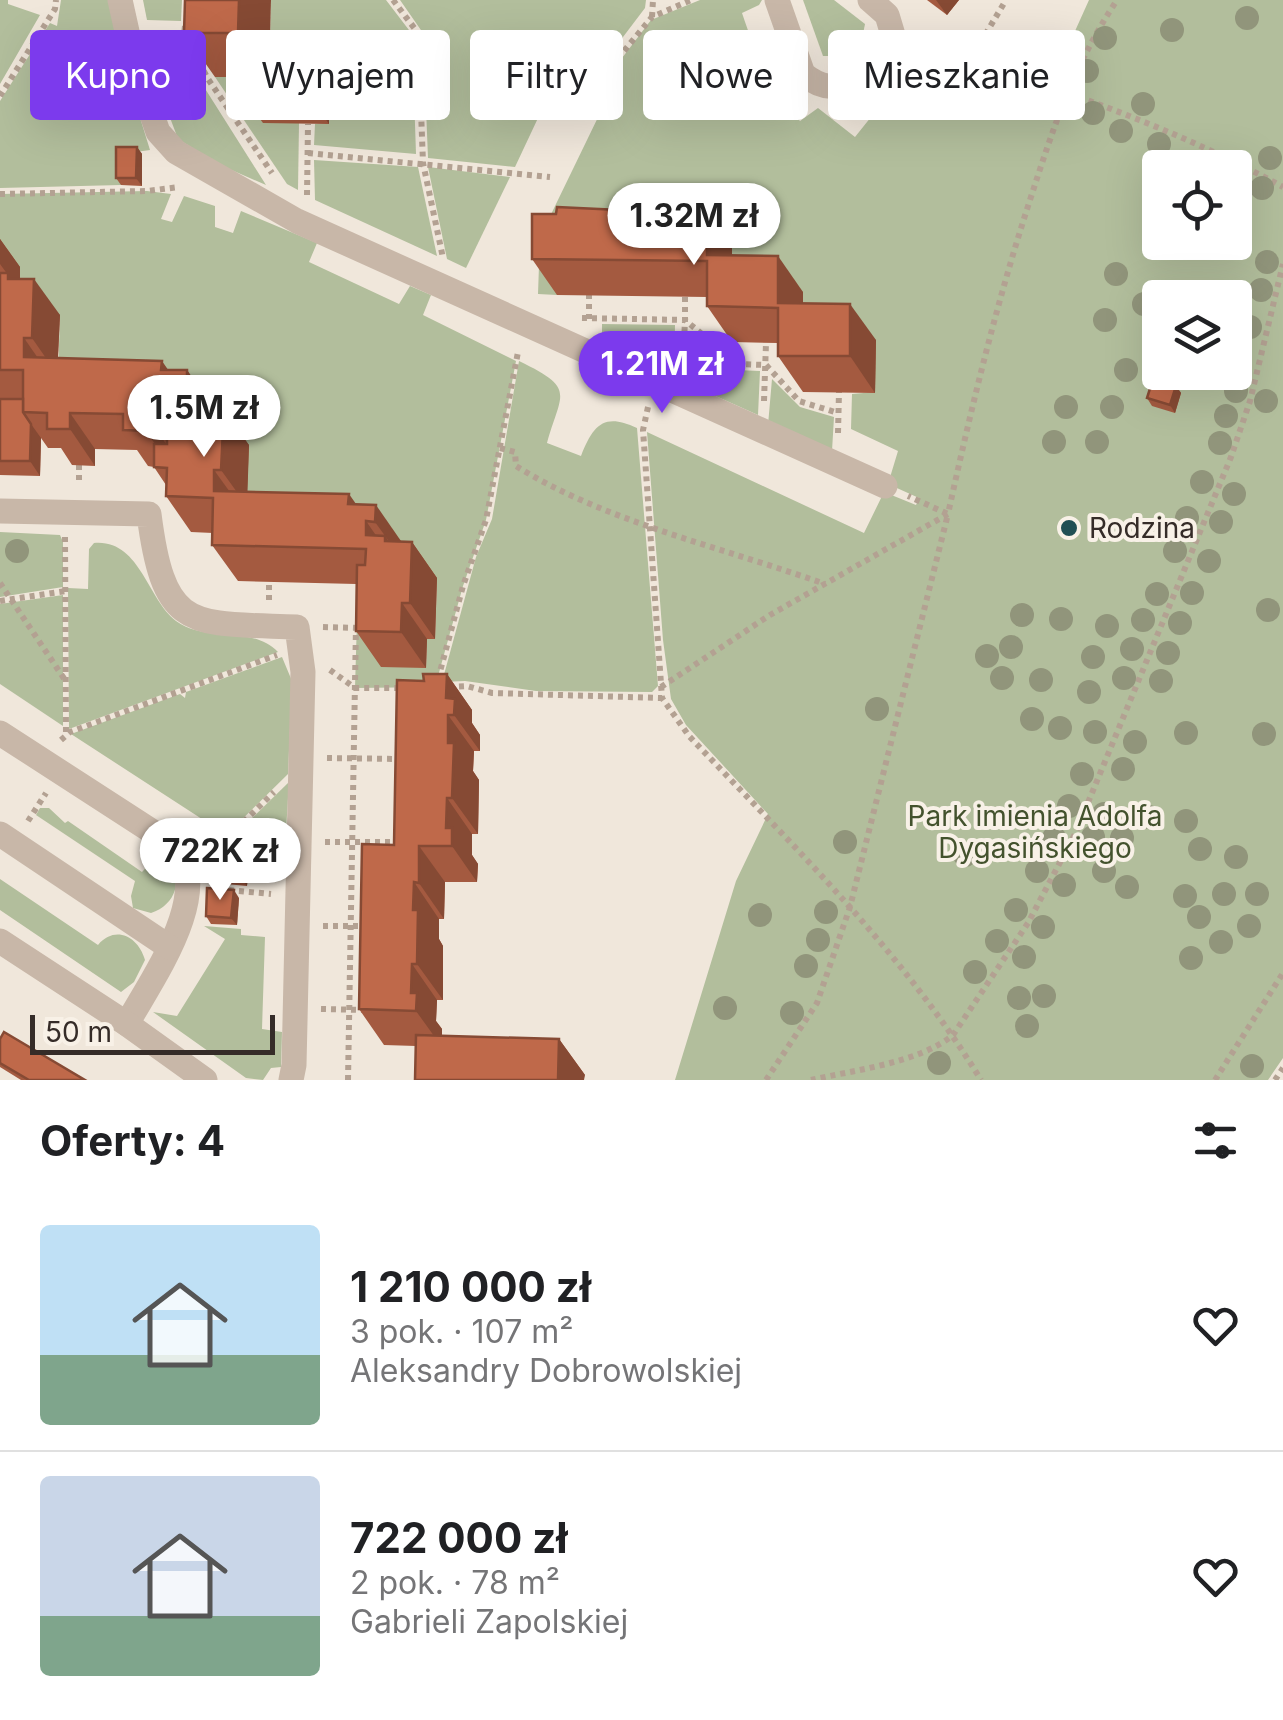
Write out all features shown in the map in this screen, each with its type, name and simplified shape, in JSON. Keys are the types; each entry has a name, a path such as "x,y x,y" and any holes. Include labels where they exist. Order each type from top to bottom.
{"street":[{"path":"120,0 134,63 158,132 169,147 298,221 884,486"},
{"path":"777,0 803,74 828,85"},
{"path":"870,0 887,15 892,30"},
{"path":"0,510 72,504 150,514 157,567 176,606 194,619 298,637 303,672 291,1080"},
{"path":"0,733 172,845 184,860 189,881 182,916 127,1024"},
{"path":"7,839 169,947"},
{"path":"0,941 206,1080"}],"path":[{"path":"0,96 54,10 56,0"},
{"path":"393,0 418,34 423,163 445,266 428,258"},
{"path":"652,17 653,0"},
{"path":"623,52 652,17 691,0"},
{"path":"988,30 1006,0"},
{"path":"1085,52 1117,0"},
{"path":"184,30 185,17"},
{"path":"206,76 273,174"},
{"path":"1085,100 1233,160 1283,187"},
{"path":"766,1080 817,1003 850,908 973,401 1008,271 1056,120"},
{"path":"296,196 307,202 308,124"},
{"path":"308,153 550,178"},
{"path":"0,194 148,191 226,182"},
{"path":"812,1080 919,1054 942,1044 953,1035 1028,923 1082,816 1231,457 1250,402 1283,264"},
{"path":"682,395 685,297"},
{"path":"574,318 684,320 738,364 766,366 799,401 838,412 839,392"},
{"path":"523,321 486,520 463,586 436,688 466,686 492,692 662,698"},
{"path":"766,343 766,366"},
{"path":"654,382 643,430 662,698 689,736 906,970 981,1080"},
{"path":"500,448 515,452 516,466 528,474 649,524 826,584"},
{"path":"66,736 66,591 79,465"},
{"path":"884,486 948,514"},
{"path":"661,686 714,650 948,514"},
{"path":"0,583 66,681"},
{"path":"0,600 66,591"},
{"path":"254,605 269,605"},
{"path":"348,1080 357,613"},
{"path":"7,839 59,772 60,741 66,736 183,694 298,637 369,628"},
{"path":"298,637 355,688 403,688"},
{"path":"189,881 301,762 404,759"},
{"path":"299,842 420,842"},
{"path":"189,881 298,896"},
{"path":"297,926 368,926"},
{"path":"1215,1080 1283,973"},
{"path":"295,1008 367,1010"},
{"path":"1275,1080 1283,1068"}],"green space":[{"path":"0,0 8,0 8,4 40,15 0,84"},
{"path":"61,0 112,0 117,30 46,30 50,23 57,26"},
{"path":"143,0 182,0 181,21 147,20"},
{"path":"271,0 386,0 409,30 270,30"},
{"path":"400,0 646,0 645,8 623,37 623,30 470,30 470,120 537,120 515,167 428,158 426,120 450,120 450,30 421,30"},
{"name":"Park imienia Adolfa Dygasińskiego","path":"700,0 762,0 742,13 749,30 643,30 651,20"},
{"path":"803,0 834,0 865,24 864,30 828,30 828,56 823,56"},
{"name":"Park imienia Adolfa Dygasińskiego","path":"1089,0 1283,0 1283,1058 1268,1080 675,1080 736,881 768,814 686,725 671,699 647,432 864,533 884,492 916,505 919,498 888,484 898,451 851,429 852,394 875,392 803,339 803,293 558,250 557,295 538,294 540,237 597,120 623,120 623,57 643,30 643,120 800,121 808,120 808,115 818,108 828,120 855,137 869,120 1085,120 1085,30 1075,30"},
{"path":"30,54 30,120 141,120 150,150 121,154 121,185 0,188 0,101"},
{"path":"215,77 226,77 226,93"},
{"path":"206,90 266,185 220,165 178,139 171,120 206,120"},
{"path":"244,120 299,123 298,190 287,184"},
{"path":"415,120 416,154 314,145 315,124"},
{"path":"314,160 418,167 437,256 315,200"},
{"path":"428,167 510,177 466,268 447,259"},
{"path":"0,194 171,194 161,219 172,222 184,196 215,206 215,227 233,233 241,211 317,243 309,262 399,304 410,286 431,295 423,315 516,361 486,520 435,687 355,688 358,584 426,668 427,639 435,638 437,579 239,527 223,444 58,374 60,316 20,291 19,267 0,266"},
{"path":"602,324 675,325 674,368 667,374 602,344"},
{"path":"702,341 736,370 760,371 758,415 700,389"},
{"path":"519,361 550,378 560,393 547,443 581,456 601,424 616,421 637,428 658,686 652,692 536,691 465,681 442,682 476,557 492,519"},
{"path":"772,379 800,407 834,417 832,451 768,425"},
{"path":"0,532 60,535 63,587 0,597"},
{"path":"94,543 110,544 133,560 176,621 202,632 255,639 278,652 69,729 68,588 88,589 89,549"},
{"path":"63,595 63,726 0,684 0,604"},
{"path":"282,657 292,681 288,774 204,857 205,821 71,734 180,694 185,698 186,692"},
{"path":"289,782 284,864 209,860"},
{"path":"40,808 49,808 65,823 68,821 142,872 154,859 165,859 176,882 167,904 151,913 133,908 135,881 36,815"},
{"path":"0,879 98,945 112,936 132,939 145,960 134,982 121,992 0,910"},
{"path":"204,926 241,929 241,935 265,937 262,1029 282,1032 281,1067 271,1068 263,1080 246,1078 153,1012 177,1016 225,939"}],"building":[{"path":"185,0 239,0 238,30 184,30"},
{"path":"116,147 137,147 136,178 116,178"},
{"path":"557,207 619,210 619,216 647,216 647,210 707,211 707,255 778,256 778,303 850,304 850,356 778,356 778,308 707,306 707,261 532,259 532,214 556,214"},
{"path":"0,273 8,273 8,279 34,279 32,338 24,338 24,357 162,361 161,370 187,370 187,390 179,390 178,401 198,402 198,408 224,409 221,470 214,470 214,491 349,494 348,504 376,505 375,522 366,521 366,535 385,536 385,541 412,542 410,603 402,603 401,632 356,631 357,565 365,565 366,549 212,545 213,498 166,496 167,468 154,467 154,444 167,444 167,431 177,431 178,415 146,415 146,431 123,430 123,414 70,413 70,429 47,429 47,413 23,412 23,370 0,370"},
{"path":"1150,390 1175,390 1170,405 1147,398"},
{"path":"0,399 23,399 23,412 31,424 30,461 0,461"},
{"path":"423,674 447,674 446,698 455,699 454,715 448,715 448,743 454,743 452,798 447,798 446,828 452,828 452,846 419,846 419,883 414,882 413,910 418,910 417,964 412,964 411,993 417,993 416,1011 359,1009 362,844 394,845 397,680 424,681"},
{"path":"212,854 244,857 242,879 210,876"},
{"path":"207,888 234,890 231,918 206,916"},
{"path":"4,1032 85,1080 29,1080 0,1063 0,1039"},
{"path":"416,1035 559,1039 558,1080 415,1080"}],"place":[{"name":"Rodzina","path":"1069,528"}]}
